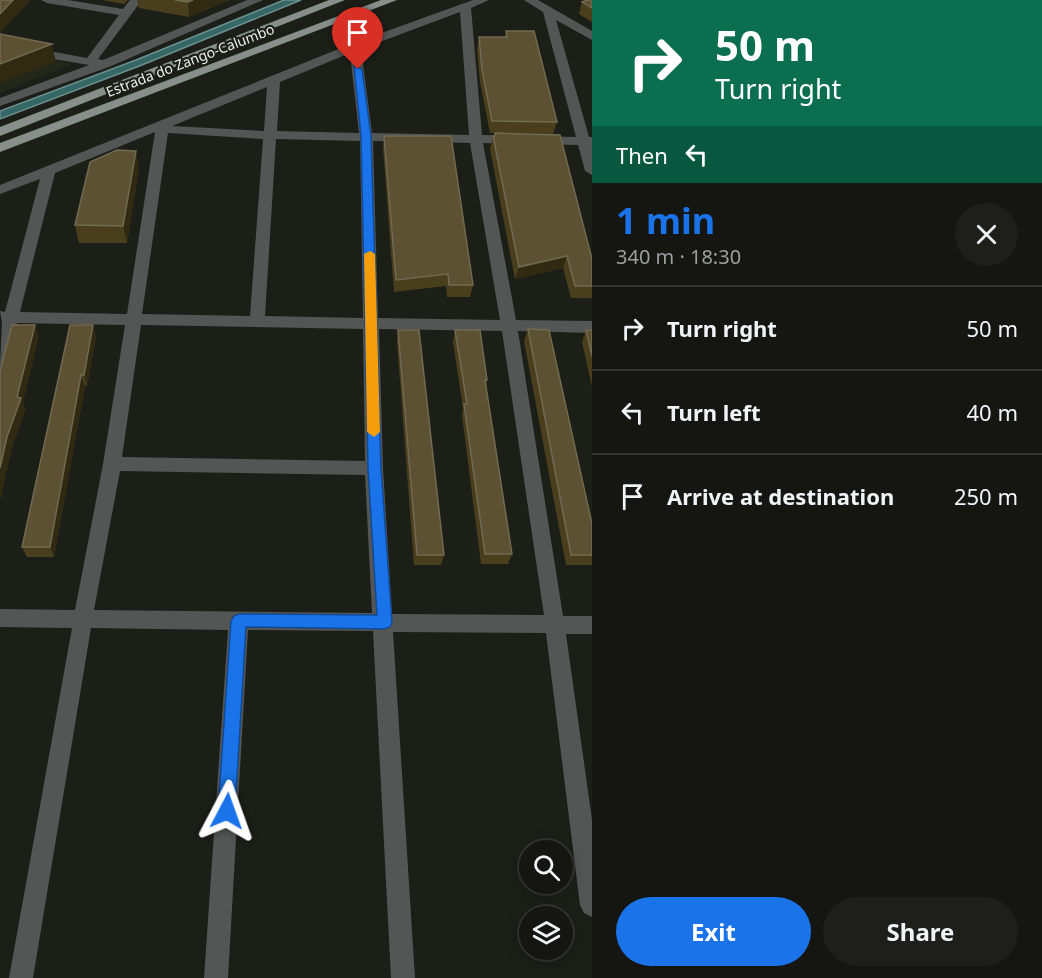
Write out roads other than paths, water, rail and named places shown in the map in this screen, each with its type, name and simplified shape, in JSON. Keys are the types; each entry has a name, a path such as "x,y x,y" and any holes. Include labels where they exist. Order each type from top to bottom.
{"main road":[{"name":"Estrada do Zango-Calumbo","path":"0,132 339,0"},
{"name":"Estrada do Zango-Calumbo","path":"0,148 391,0"}],"street":[{"path":"47,0 126,13"},
{"path":"90,62 136,0"},
{"path":"0,102 105,64 257,0"},
{"path":"0,190 355,47 483,0"},
{"path":"530,0 592,36"},
{"path":"465,7 476,140 510,327 555,625 592,905"},
{"path":"548,11 588,141 592,171"},
{"path":"0,46 105,64"},
{"path":"355,47 366,136 374,468 403,978"},
{"path":"256,321 274,81"},
{"path":"163,126 270,135 588,141"},
{"path":"21,978 82,619 112,464 132,319 163,126"},
{"path":"0,360 6,317 50,170"},
{"path":"6,317 592,327"},
{"path":"112,464 374,468"},
{"path":"0,618 592,625"},
{"path":"216,978 239,621"}],"water":[{"path":"284,0 301,0 142,65 0,119 0,111 136,60"}]}
